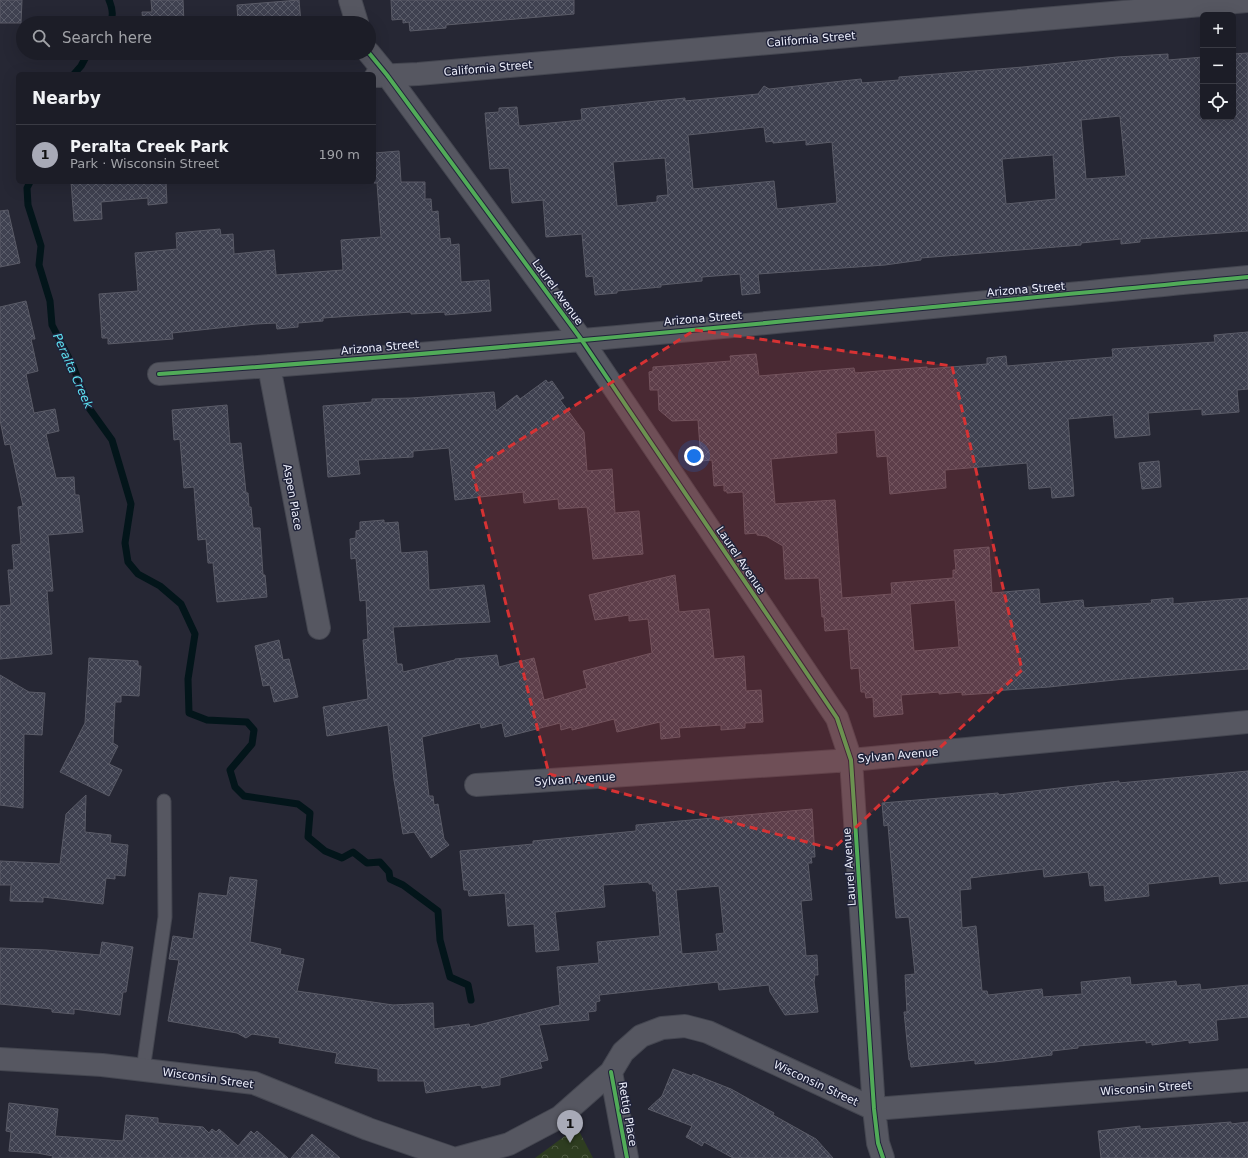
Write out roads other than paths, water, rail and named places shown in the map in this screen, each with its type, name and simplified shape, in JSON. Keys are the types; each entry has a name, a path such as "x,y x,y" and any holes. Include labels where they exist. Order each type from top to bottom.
{"street":[{"path":"350,0 355,16"},
{"name":"California Street","path":"380,75 418,74 1248,1"},
{"name":"Laurel Avenue","path":"372,60 380,75 581,339 837,718 851,760 874,1109 878,1143 883,1158"},
{"name":"Arizona Street","path":"159,374 581,339 1248,277"},
{"name":"Aspen Place","path":"269,366 319,628"},
{"name":"Sylvan Avenue","path":"476,785 851,760 1248,722"},
{"name":"Wisconsin Street","path":"458,1158 509,1144 560,1117 611,1072 623,1052 641,1036 662,1028 686,1026 708,1032 874,1109 1248,1080"},
{"name":"Wisconsin Street","path":"0,1059 102,1065 254,1083 368,1129 452,1158"},
{"name":"Rettig Place","path":"611,1072 627,1158"}],"lane":[{"path":"143,1070 165,917 164,801"}],"waterway":[{"name":"Peralta Creek","path":"109,0 112,16"},
{"name":"Peralta Creek","path":"76,72 84,60"},
{"name":"Peralta Creek","path":"29,184 27,188 28,205 41,246 39,265 50,301 52,325 73,366 89,408 112,440 131,504 125,543 128,562 138,574 160,586 181,604 195,634 188,679 189,713 207,720 247,722 254,730 252,744 230,770 235,787 244,796 298,804 310,813 308,837 325,851 342,858 353,852 367,863 380,862 389,872 390,879 403,885 438,911 440,940 450,977 468,985 471,1000"}],"place":[{"name":"Peralta Creek Park","path":"570,1143"}]}
